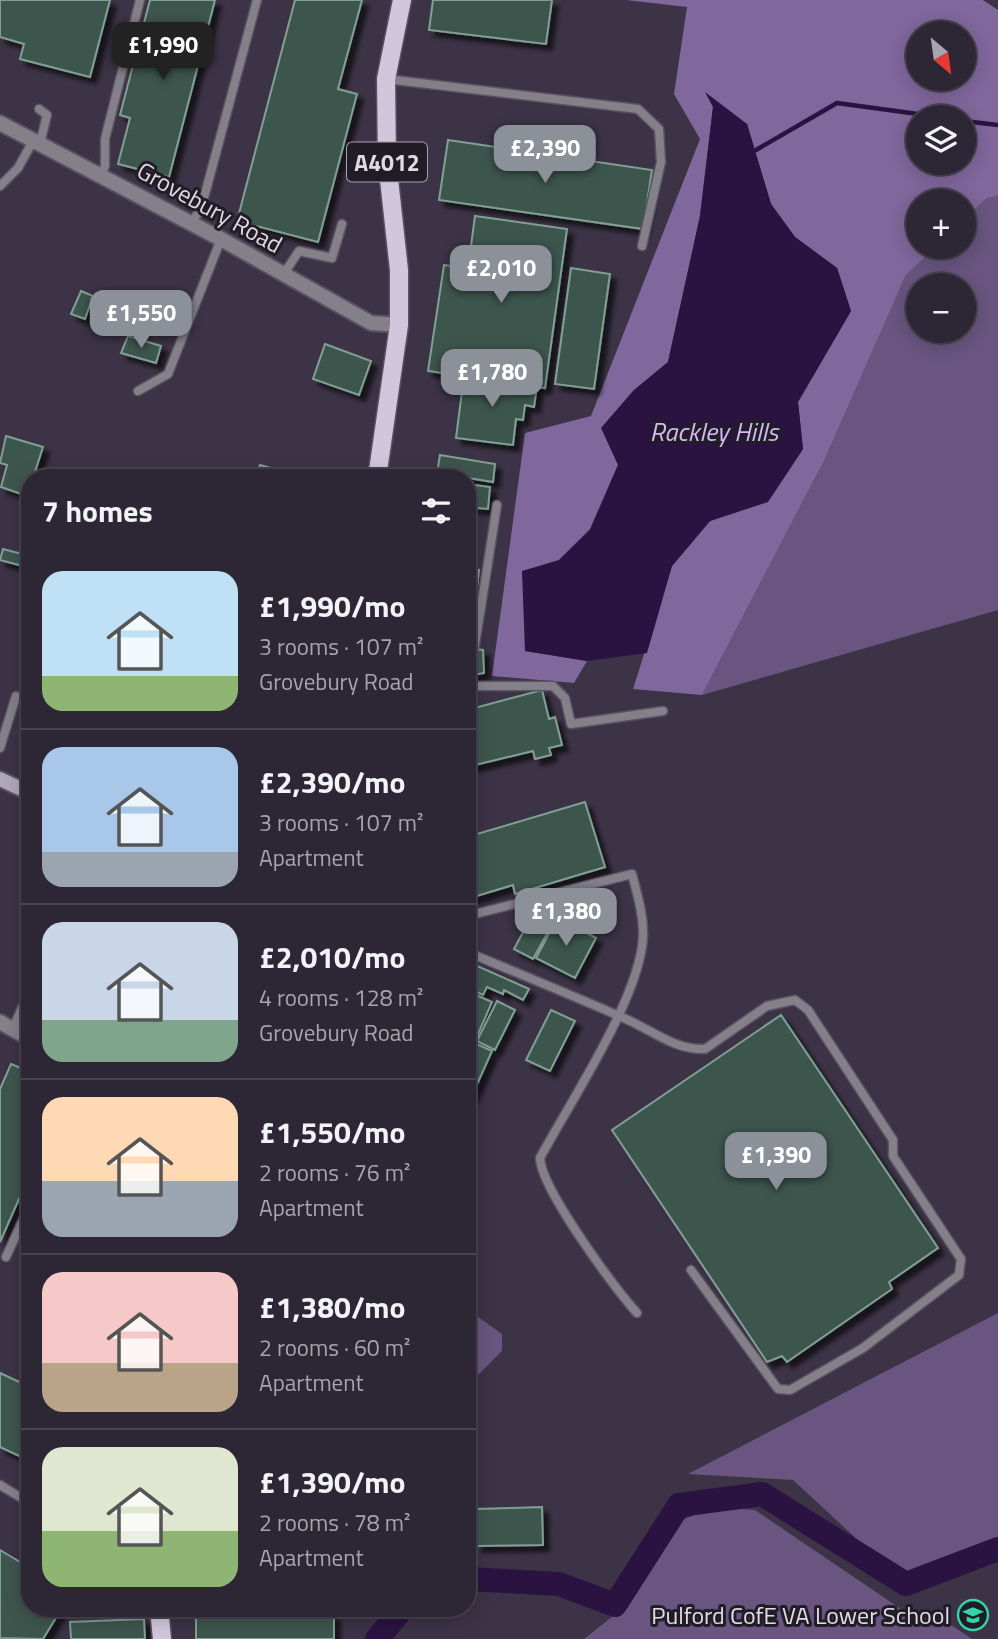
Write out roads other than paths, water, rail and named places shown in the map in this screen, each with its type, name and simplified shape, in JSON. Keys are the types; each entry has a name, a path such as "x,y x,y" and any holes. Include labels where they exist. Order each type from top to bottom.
{"main road":[{"name":"A4012","path":"378,469 399,325 399,270 387,161 386,79 402,0"},
{"path":"160,1617 162,1639"}],"street":[{"name":"Grovebury Road","path":"0,123 221,239 371,323 399,325"},
{"path":"0,779 21,789"}],"lane":[{"path":"101,175 105,166 105,139 140,0"},
{"path":"191,223 201,209 257,0"},
{"path":"386,79 638,109 659,129 662,162 642,246"},
{"path":"0,186 18,168 37,142 47,115 40,108"},
{"path":"283,275 299,251 332,258 342,224"},
{"path":"138,391 168,374 221,239"},
{"path":"476,639 497,505"},
{"path":"476,686 553,686 565,698 571,724 663,710"},
{"path":"0,748 16,696"},
{"path":"476,914 632,874 641,913 643,939 633,980 618,1015 540,1158 540,1168 616,1288 637,1313"},
{"path":"476,956 636,1023 679,1046 705,1049 767,1006 795,1000 808,1010 893,1140 893,1156 961,1259 960,1275 908,1315 863,1348 790,1390 778,1390 691,1270"},
{"path":"6,1026 21,1004"},
{"path":"6,1258 21,1225"},
{"path":"0,1485 21,1498"}],"water":[{"name":"Rackley Hills","path":"705,92 747,124 771,204 795,237 837,268 851,311 798,402 803,449 768,502 710,521 672,566 647,653 587,661 525,651 522,571 559,560 590,530 618,465 601,428 633,391 668,362 700,216 713,107"}],"waterway":[{"path":"756,150 837,103 906,112"},
{"path":"976,122 998,125"},
{"path":"476,1579 559,1584 615,1605 679,1505 762,1494 906,1584 998,1549"},
{"path":"377,1639 395,1617"}],"place":[{"name":"Pulford CofE VA Lower School","path":"973,1615"}]}
